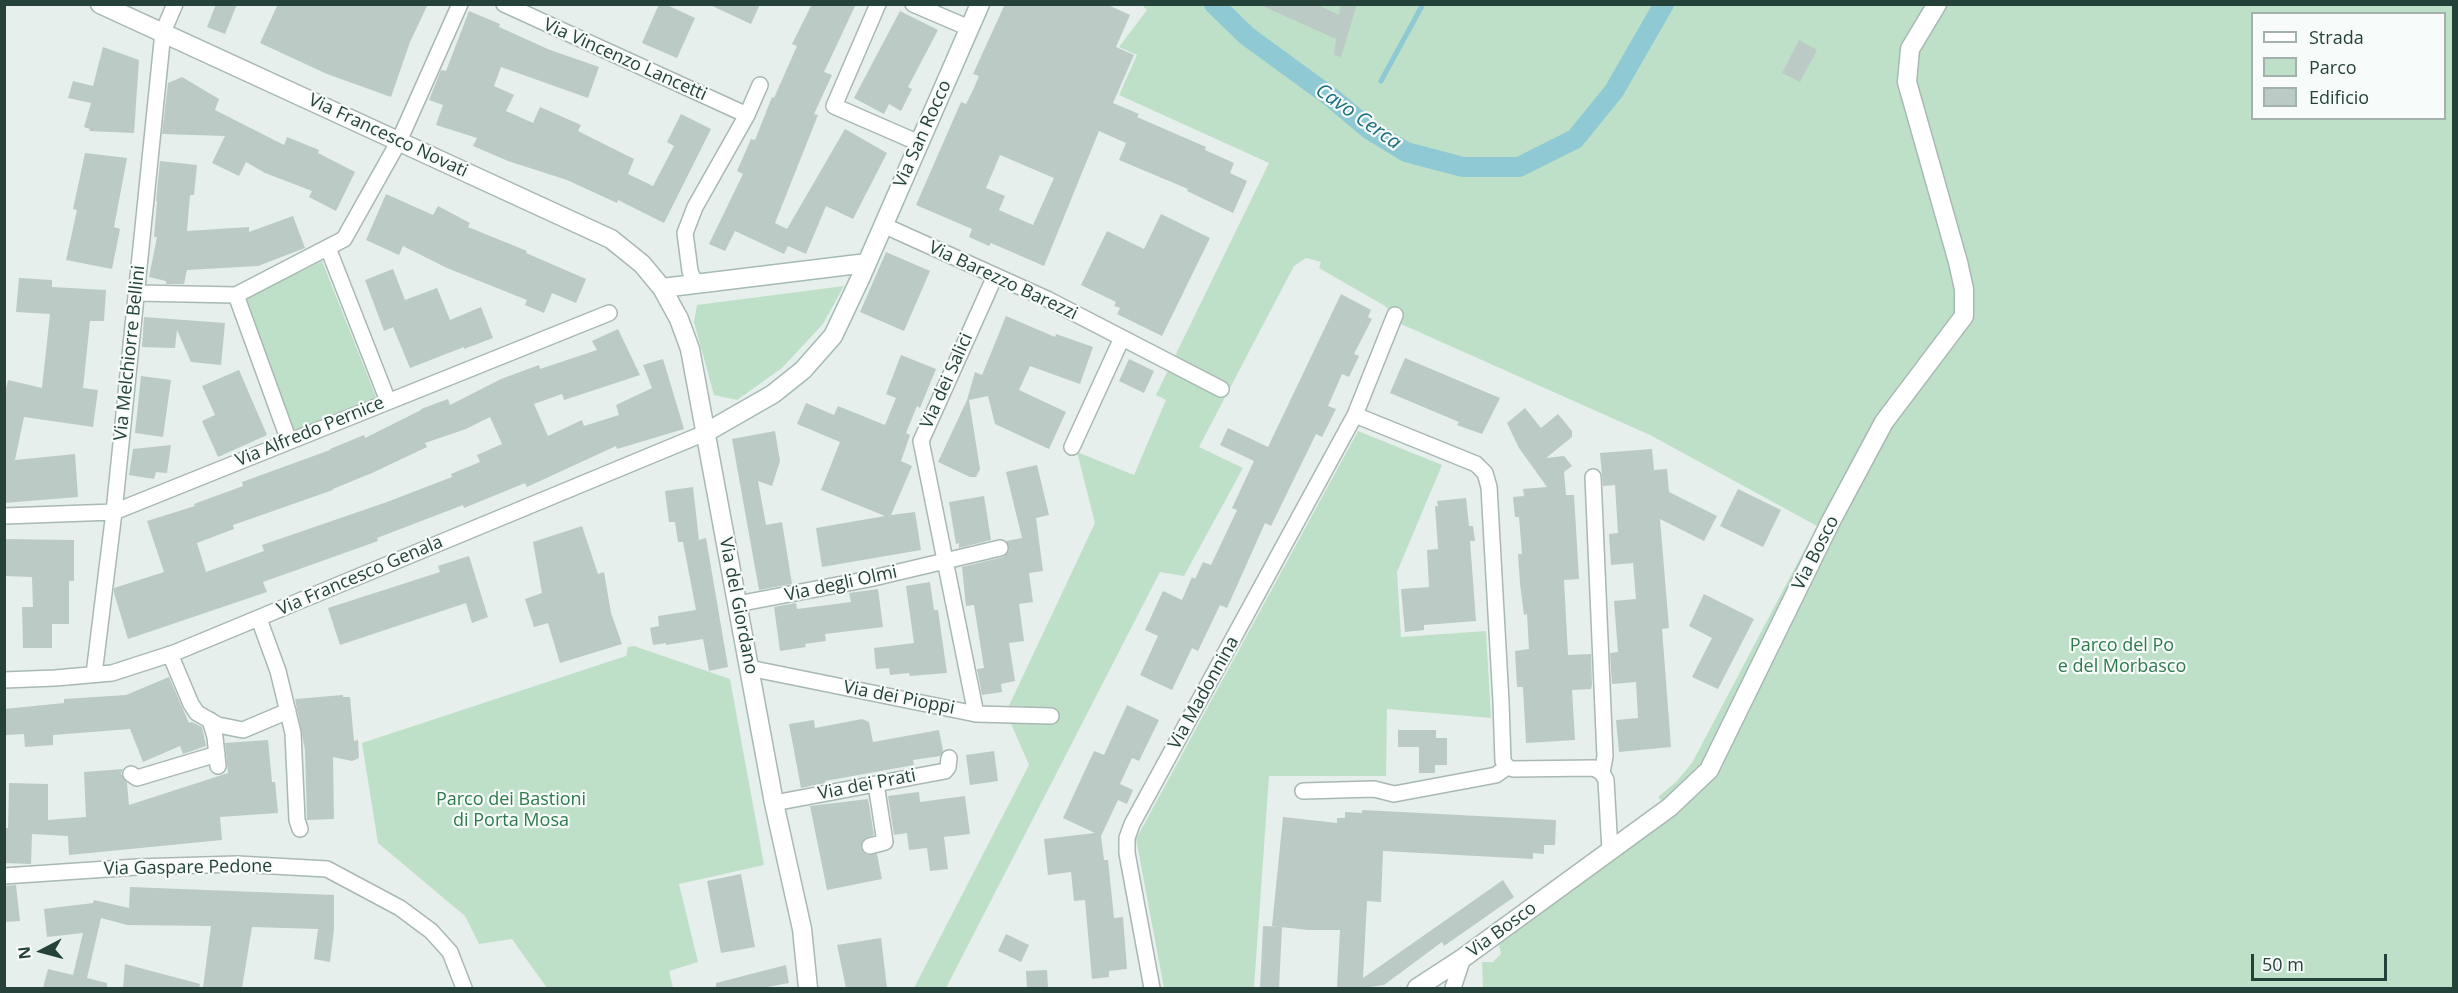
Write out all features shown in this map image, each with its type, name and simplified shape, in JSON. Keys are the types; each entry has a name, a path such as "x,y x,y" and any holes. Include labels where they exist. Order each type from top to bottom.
{"street":[{"name":"Via Francesco Novati","path":"100,4 611,239 642,264 662,288"},
{"path":"163,32 175,4"},
{"path":"136,293 236,295 344,239 399,141 460,4"},
{"name":"Via Vincenzo Lancetti","path":"504,4 747,115"},
{"path":"878,4 834,106 920,143"},
{"path":"913,4 969,28"},
{"name":"Via San Rocco","path":"705,433 773,394 803,370 832,336 884,225 980,4"},
{"name":"Via Bosco","path":"1417,988 1463,958 1670,807 1709,770 1831,521 1884,422 1964,316 1964,289 1958,262 1907,82 1910,50 1937,4"},
{"name":"Via Melchiorre Bellini","path":"94,674 114,512 163,32"},
{"path":"695,284 690,271 685,233 695,207 747,115 760,85"},
{"name":"Via Barezzo Barezzi","path":"884,225 1122,338 1221,389"},
{"path":"328,248 388,401"},
{"path":"662,288 867,262"},
{"name":"Via dei Salici","path":"976,714 921,441 994,276"},
{"name":"Via del Giordano","path":"662,288 679,320 690,349 774,803 802,929 820,988"},
{"path":"236,295 289,441"},
{"name":"Via Alfredo Pernice","path":"4,516 114,512 609,314"},
{"name":"Via Madonnina","path":"1152,988 1127,853 1127,838 1132,824 1355,415 1395,315"},
{"path":"1072,447 1122,338"},
{"path":"1355,415 1476,464 1485,473 1489,487 1503,761 1507,768"},
{"name":"Via Francesco Genala","path":"4,680 112,672 170,654 705,433"},
{"path":"1593,477 1605,756 1602,773"},
{"path":"945,561 1000,548"},
{"name":"Via degli Olmi","path":"737,604 869,579 945,561"},
{"path":"259,619 278,671 293,733 297,820 300,829"},
{"path":"170,654 197,713 218,725 243,730 288,711"},
{"name":"Via dei Pioppi","path":"749,668 976,714 1051,716"},
{"path":"131,774 137,778 218,760 210,720"},
{"name":"Via dei Prati","path":"774,803 945,771 949,758"},
{"path":"1303,791 1374,789 1394,794 1496,775 1507,768 1594,768 1602,773 1606,780 1610,851"},
{"path":"870,846 885,842 876,784"},
{"name":"Via Gaspare Pedone","path":"4,876 137,867 237,864 327,869 400,908 431,931 450,952 464,988"},
{"name":"Via del Giordano","path":"802,929 808,988"},
{"path":"1453,988 1463,958"}],"green space":[{"name":"Parco del Po e del Morbasco","path":"1142,5 2453,5 2453,988 1483,988 1482,962 1493,962 1501,954 1499,944 1673,813 1658,797 1676,782 1692,763 1817,526 1650,435 1401,324 1385,306 1319,268 1321,262 1306,258 1294,266 1199,447 1243,468 1184,576 1160,572 946,988 914,988 1029,765 1006,712 1095,523 1077,452 1134,475 1166,400 1156,395 1269,163 1119,95 1137,55 1119,47 1147,10"},
{"path":"322,261 376,397 290,432 242,299"},
{"path":"844,286 823,324 782,368 737,400 714,395 694,322 697,305"},
{"path":"1358,431 1442,465 1397,572 1401,637 1486,631 1491,718 1387,709 1386,776 1269,776 1254,988 1164,988 1136,839"},
{"name":"Parco dei Bastioni di Porta Mosa","path":"634,646 730,679 764,865 679,884 698,962 669,971 673,988 547,988 512,939 479,944 465,916 378,843 362,743 626,656 628,647"}],"building":[{"path":"216,4 237,4 225,34 207,27"},
{"path":"278,4 428,4 410,42 391,97 327,74 260,43"},
{"path":"659,4 665,4 695,18 677,58 642,43"},
{"path":"708,4 760,4 751,24"},
{"path":"812,4 856,4 824,72 832,75 814,114 818,115 775,223 787,229 845,129 887,153 853,219 826,206 806,254 788,246 784,254 735,231 725,251 709,244 743,174 737,171 751,139 755,140 772,97 774,98 797,46 792,44"},
{"path":"1005,4 1106,4 1130,15 1116,47 1134,55 1113,103 1139,114 1137,117 1206,147 1205,150 1234,163 1230,173 1247,181 1233,213 1187,191 1188,189 1119,160 1126,143 1099,131 1044,266 991,243 989,246 969,237 972,229 916,205 961,102 966,104 973,90 979,76 973,74","holes":["1000,155 1054,178 1033,225 999,210 1005,196 986,188"]},
{"path":"1258,4 1316,4 1339,15 1341,4 1357,4 1341,57 1334,55 1336,39"},
{"path":"469,11 550,50 599,67 588,98 501,67 494,86 514,95 506,111 533,123 540,107 581,125 578,131 634,159 628,174 653,186 674,146 667,142 681,114 711,129 664,223 618,200 617,203 567,180 508,161 473,146 477,138 436,125 443,105 429,100 441,70 446,71"},
{"path":"900,11 938,30 908,87 912,89 901,111 889,104 884,114 854,98"},
{"path":"1799,40 1817,50 1800,82 1782,73"},
{"path":"103,47 139,60 134,133 89,131 90,129 84,127 91,103 68,98 73,81 93,86"},
{"path":"182,77 219,99 215,110 284,145 287,137 319,150 318,153 355,172 336,211 309,197 312,191 265,173 246,162 239,176 212,163 225,136 162,134 168,83"},
{"path":"85,153 127,158 114,227 120,229 112,269 66,260 77,210 73,209"},
{"path":"160,161 197,165 194,195 190,195 187,231 249,227 249,232 293,216 305,248 258,266 187,270 184,284 166,284 166,281 149,277 157,237 154,237"},
{"path":"386,194 433,215 438,206 470,223 468,227 527,251 526,253 586,279 576,303 552,293 544,313 525,305 527,300 447,268 403,246 399,255 366,240"},
{"path":"1161,214 1210,238 1162,336 1117,314 1120,308 1114,306 1116,302 1081,285 1107,231 1144,249"},
{"path":"886,252 930,271 904,331 860,312"},
{"path":"393,269 405,300 437,288 450,320 481,307 493,338 410,368 393,327 384,331 365,280"},
{"path":"19,278 52,280 52,287 106,290 104,321 90,321 83,388 98,390 93,427 24,417 15,460 75,454 78,497 4,503 4,397 8,380 42,388 50,314 16,312"},
{"path":"1341,294 1371,310 1368,317 1372,319 1354,354 1359,356 1349,377 1342,374 1328,406 1336,409 1322,437 1316,434 1271,526 1265,523 1227,608 1220,605 1198,651 1192,648 1172,690 1140,675 1158,636 1145,630 1163,591 1182,600 1192,577 1195,579 1203,562 1211,565 1237,510 1232,508 1254,461 1220,445 1228,428 1268,447"},
{"path":"1006,316 1055,337 1056,334 1093,347 1080,384 1030,366 1019,390 1066,412 1049,449 995,424 988,396 969,400 980,469 976,477 970,477 938,462 967,400 975,372 982,375"},
{"path":"144,317 225,323 221,365 191,362 177,330 175,348 142,347"},
{"path":"618,329 640,375 564,400 562,394 534,404 548,436 582,420 584,426 619,415 616,405 652,388 643,365 663,359 684,429 617,449 616,446 527,487 525,483 464,508 463,505 377,538 378,541 263,582 267,592 128,639 114,588 164,572 147,521 195,506 194,504 243,486 242,482 364,435 365,438 421,409 448,399 450,405 501,379 539,365 540,369 597,350 592,341","holes":["490,417 502,444 477,455 480,462 451,474 452,477 262,545 264,551 206,572 197,543 234,529 233,525 333,490 427,447 425,443 466,429"]},
{"path":"901,355 936,369 920,408 917,406 906,433 910,435 901,461 912,466 891,515 915,512 921,550 822,567 816,528 885,516 821,490 840,442 797,424 806,403 834,415 838,406 885,425 896,398 886,394"},
{"path":"1405,358 1500,398 1482,434 1457,425 1459,422 1390,393"},
{"path":"1129,359 1154,371 1144,393 1119,381"},
{"path":"239,370 267,435 218,457 202,421 215,415 202,386"},
{"path":"141,376 171,380 163,437 135,433"},
{"path":"1525,408 1541,428 1558,414 1572,431 1572,437 1546,458 1564,456 1572,466 1564,472 1566,495 1574,495 1579,579 1564,580 1568,655 1591,654 1592,685 1591,689 1572,690 1575,740 1526,743 1523,687 1517,687 1515,651 1529,649 1527,614 1524,615 1520,584 1518,554 1522,554 1519,517 1515,517 1513,497 1524,496 1523,489 1547,487 1519,448 1507,423"},
{"path":"775,431 780,461 772,486 758,481 766,525 782,522 792,584 759,590 732,439"},
{"path":"171,445 167,473 156,472 154,479 129,475 133,449"},
{"path":"1652,449 1654,470 1667,469 1669,492 1717,516 1704,541 1660,519 1669,628 1662,629 1671,747 1619,752 1616,720 1638,718 1636,682 1612,684 1610,653 1618,652 1614,601 1636,599 1633,563 1611,565 1609,534 1618,533 1615,485 1603,486 1600,453"},
{"path":"1037,465 1049,515 1036,518 1043,571 1029,573 1033,602 1019,604 1024,641 1009,643 1015,681 1001,684 1002,692 982,695 977,669 984,668 974,605 966,606 962,567 1003,557 1009,550 1006,541 1022,538 1006,472"},
{"path":"693,487 699,540 706,538 728,667 709,671 703,639 653,645 650,628 659,626 658,616 696,610 683,542 678,542 675,522 669,522 665,491"},
{"path":"1738,489 1781,510 1763,547 1720,526"},
{"path":"984,496 991,540 959,548 959,543 956,544 949,502"},
{"path":"1466,498 1469,526 1473,526 1475,541 1470,541 1476,621 1424,625 1424,630 1405,632 1401,589 1429,587 1427,550 1438,549 1435,506 1438,506 1437,501"},
{"path":"582,526 598,574 604,572 611,613 622,644 560,663 548,623 534,627 525,599 542,593 533,542"},
{"path":"4,539 74,540 74,581 69,581 69,624 52,624 52,648 23,648 22,607 33,607 32,577 4,576"},
{"path":"469,556 488,617 472,623 466,603 340,645 328,608 440,572 438,566"},
{"path":"930,582 934,610 938,610 947,673 890,675 889,668 876,669 874,648 914,643 906,586"},
{"path":"878,589 883,627 825,634 826,641 780,651 774,607 796,603 797,609 851,602 849,593"},
{"path":"1704,594 1754,619 1718,689 1692,677 1712,638 1689,626"},
{"path":"169,677 189,723 192,722 202,727 206,746 183,754 180,746 143,762 130,729 53,735 53,745 25,747 24,734 6,735 4,709 64,703 64,699 126,695"},
{"path":"343,695 343,697 350,697 354,741 358,740 359,758 352,761 333,757 334,819 307,820 305,750 295,699"},
{"path":"1127,705 1159,720 1139,761 1132,758 1120,784 1133,790 1127,804 1118,800 1101,836 1104,860 1108,860 1114,918 1123,917 1127,969 1109,971 1109,977 1092,979 1085,900 1074,901 1071,872 1048,875 1044,839 1095,833 1063,818 1094,751 1104,755"},
{"path":"862,719 869,722 873,742 939,730 943,751 940,756 913,760 914,765 825,781 825,783 801,788 789,724 814,720 815,728"},
{"path":"1398,730 1436,730 1436,738 1447,738 1447,765 1435,765 1435,773 1419,773 1419,747 1398,747"},
{"path":"268,740 278,813 220,817 222,840 69,855 68,836 32,834 31,864 4,863 4,828 8,828 9,783 48,784 48,820 86,817 84,772 123,769 121,774 127,783 129,805 228,773 225,743"},
{"path":"994,751 998,781 970,785 966,755"},
{"path":"919,792 920,802 965,796 970,834 944,837 948,869 930,871 927,848 909,850 907,833 894,835 888,796"},
{"path":"868,799 874,835 864,839 861,848 867,855 877,854 882,879 827,890 810,806"},
{"path":"1362,810 1556,820 1555,845 1544,845 1544,854 1533,853 1533,859 1383,851 1381,902 1367,901 1363,978 1503,880 1514,897 1444,946 1442,942 1384,985 1337,988 1340,930 1308,930 1272,926 1283,817 1337,823 1337,818 1345,818 1345,812 1362,813"},
{"path":"741,874 755,947 721,953 707,881"},
{"path":"16,885 20,921 4,922 4,886"},
{"path":"130,887 334,895 334,929 330,962 314,959 318,929 252,927 242,988 203,988 211,926 127,925 101,918 87,978 107,983 107,988 43,988 48,969 73,975 83,933 47,937 44,909 93,903 94,900 129,908"},
{"path":"1263,926 1282,927 1279,988 1260,988"},
{"path":"1006,934 1029,945 1021,962 998,951"},
{"path":"881,938 887,988 846,988 837,945"},
{"path":"125,964 200,984 199,988 123,988"},
{"path":"786,965 789,983 762,988 716,988 716,983"},
{"path":"1047,970 1048,988 1027,988 1026,971"}],"waterway":[{"name":"Cavo Cerca","path":"1214,4 1247,36 1332,98 1370,130 1406,152 1463,167 1519,167 1575,139 1614,91 1664,4"},
{"path":"1381,81 1423,4"}]}
